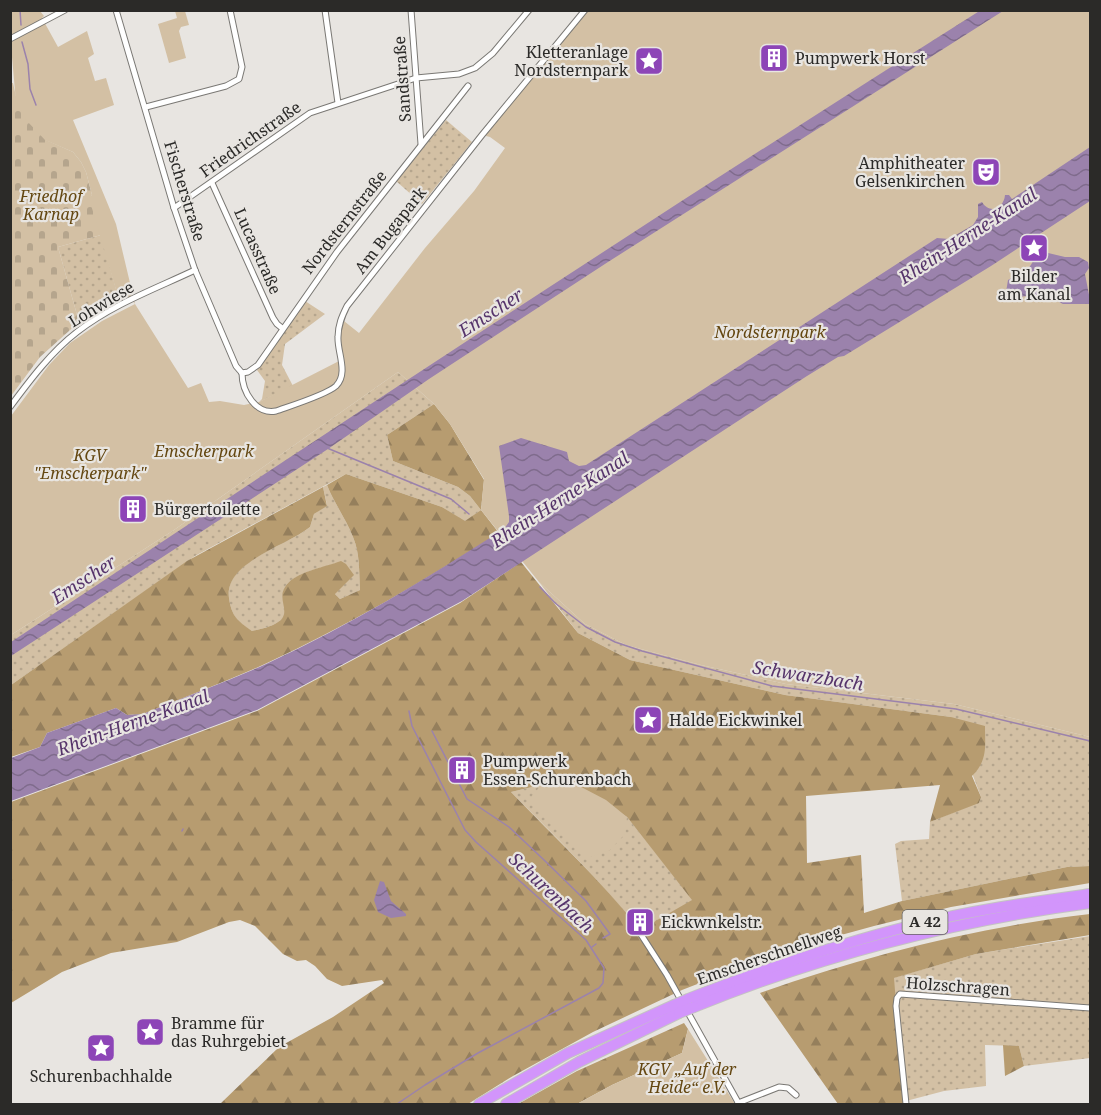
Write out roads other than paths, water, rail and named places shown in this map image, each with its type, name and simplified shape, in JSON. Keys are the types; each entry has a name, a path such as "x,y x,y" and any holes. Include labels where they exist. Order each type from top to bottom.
{"highway":[{"name":"Emscherschnellweg","path":"767,974 821,951 915,925 964,914 1090,894"},
{"name":"Emscherschnellweg","path":"479,1104 568,1053 767,974 966,922 1090,903"},
{"name":"Emscherschnellweg","path":"506,1104 676,1009"}],"street":[{"path":"11,39 65,10"},
{"name":"Fischerstraße","path":"116,10 146,106 174,208 195,270 236,366 242,373"},
{"path":"146,106 226,86 239,79 242,67 230,10"},
{"path":"326,10 338,103"},
{"name":"Sandstraße","path":"411,10 421,144"},
{"name":"Friedrichstraße","path":"174,208 310,113 416,78 459,74 483,63 529,10"},
{"name":"Am Bugapark","path":"242,373 246,389 255,406 268,412 330,390 337,384 342,372 338,331 347,306 482,135 585,10"},
{"name":"Nordsternstraße","path":"242,373 258,365 337,252 468,86"},
{"name":"Lucasstraße","path":"212,183 273,318 282,328"},
{"name":"Lohwiese","path":"10,407 44,364 76,332 120,305 195,270"},
{"path":"640,933 667,975 739,1104 779,1087 786,1087 796,1095"},
{"name":"Holzschragen","path":"906,1104 896,1006 900,994 1090,1008"}],"water":[{"path":"981,10 1003,11 608,262 429,379 328,449 11,656 11,642 615,244"},
{"name":"Rhein-Herne-Kanal","path":"1090,147 1090,201 991,266 844,356 838,357 807,376 462,601 257,710 11,801 11,758 40,747 47,733 116,708 127,715 143,714 266,664 387,601 504,529 509,522 509,516 499,446 521,438 567,452 569,461 579,466 586,465 937,238 949,239 973,225 978,217 978,204 982,202 989,208 996,208 1002,203 1005,195 1009,195 1012,199"},
{"path":"1044,252 1065,257 1079,257 1088,262 1089,268 1085,274 1089,304 1063,304 1051,298 1027,296 1008,298 1006,292 1008,280 1026,270 1034,259 1042,259"},
{"path":"380,881 384,882 391,901 406,916 391,918 378,912 374,900"}],"waterway":[{"path":"20,10 21,25"},
{"path":"22,42 28,64 30,89 36,105"},
{"name":"Schwarzbach","path":"327,448 451,499 469,514"},
{"name":"Schwarzbach","path":"540,587 555,603 586,627 615,642 642,651 772,686 956,709 1090,741"},
{"name":"Schurenbach","path":"397,1104 478,1053 599,988 603,983 604,968 586,940 465,830 412,726 409,711"},
{"path":"432,731 467,799 509,827 586,901 610,934 603,938"},
{"name":"Schurenbach","path":"592,947 596,944"}],"place":[{"name":"Pumpwerk Horst","path":"774,58"},
{"name":"Kletteranlage Nordsternpark","path":"649,61"},
{"name":"Amphitheater Gelsenkirchen","path":"986,172"},
{"name":"Bilder am Kanal","path":"1034,248"},
{"name":"Bürgertoilette","path":"133,509"},
{"name":"Halde Eickwinkel","path":"648,720"},
{"name":"Pumpwerk Essen-Schurenbach","path":"462,770"},
{"name":"Eickwnkelstr.","path":"640,922"},
{"name":"Bramme für das Ruhrgebiet","path":"150,1032"},
{"name":"Schurenbachhalde","path":"101,1048"}],"park label":[{"name":"Friedhof Karnap","path":"51,205"},
{"name":"Nordsternpark","path":"770,332"},
{"name":"Emscherpark","path":"204,451"},
{"name":"KGV \"Emscherpark\"","path":"90,464"},
{"name":"KGV „Auf der Heide“ e.V.","path":"687,1078"}],"water label":[{"name":"Emscher","path":"491,313"},
{"name":"Emscher","path":"84,580"}]}
